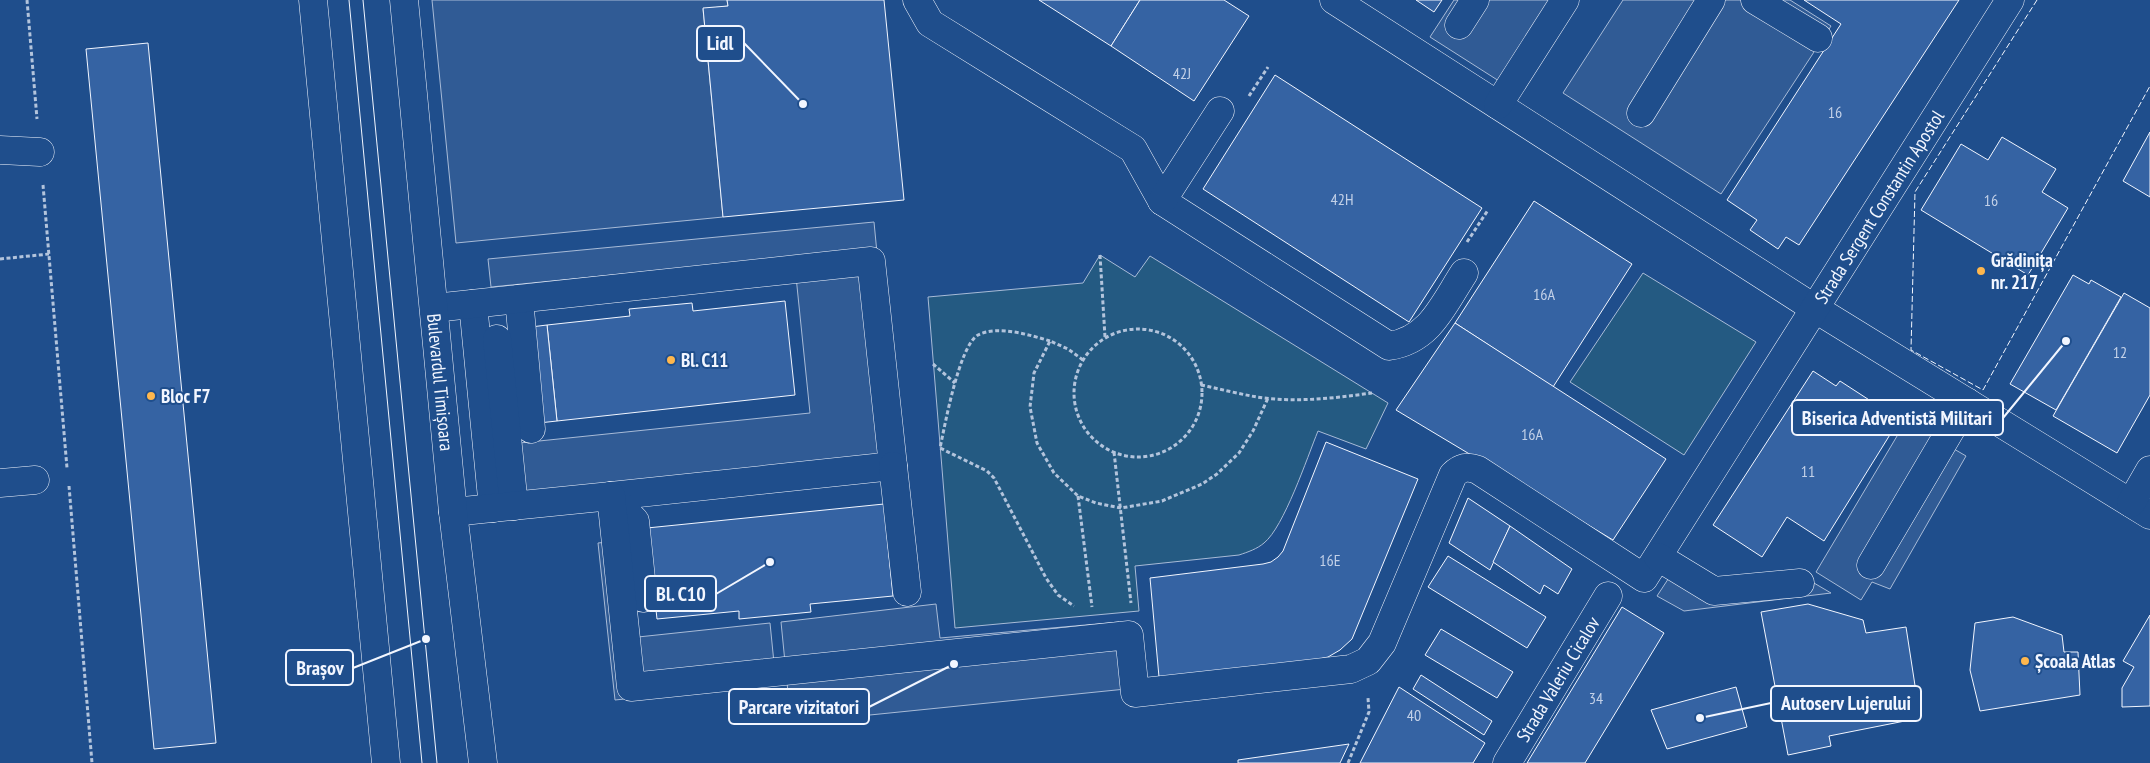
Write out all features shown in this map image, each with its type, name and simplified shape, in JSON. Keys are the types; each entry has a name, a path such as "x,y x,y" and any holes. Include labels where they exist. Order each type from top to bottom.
{"street":[{"path":"313,0 386,763"},
{"name":"Bulevardul Timișoara","path":"404,0 453,512 482,763"},
{"path":"917,0 930,23 1133,149 1162,200 1388,346 1401,344 1426,330 1464,273"},
{"path":"1334,0 1814,308 1651,567"},
{"path":"1459,25 1475,0"},
{"path":"1498,105 1565,0"},
{"path":"1641,113 1712,0"},
{"path":"1755,0 1818,38"},
{"name":"Strada Sergent Constantin Apostol","path":"2010,0 1814,308 2140,509"},
{"path":"1162,200 1220,111"},
{"path":"0,150 40,152"},
{"path":"434,308 871,261 907,592"},
{"path":"519,299 531,429"},
{"path":"473,304 503,507"},
{"path":"497,339 503,507"},
{"path":"1871,565 1967,402"},
{"path":"453,512 893,466"},
{"path":"611,496 631,687 1129,635 1135,693 1340,672 1361,666 1374,655 1382,643 1453,475 1462,468 1470,467 1651,567 1714,591 1800,583"},
{"path":"2140,509 2150,470"},
{"path":"0,483 35,480"},
{"path":"611,496 635,521 643,598"},
{"name":"Strada Valeriu Cicalov","path":"1507,763 1608,596"}],"path":[{"path":"27,0 67,470"},
{"path":"0,258 49,254"},
{"path":"1100,255 1106,337"},
{"path":"1146,329 1166,335 1183,348 1196,365 1201,385 1201,404 1195,422 1184,438 1169,449 1151,456 1132,457 1114,452 1095,441 1082,424 1074,403 1074,381 1083,360 1093,347 1106,337 1125,330 1146,329"},
{"path":"1077,608 1058,595 1046,578 994,478 987,470 940,448 951,395 968,344 977,336 988,332 1019,332 1050,341 1068,349 1083,360"},
{"path":"1050,341 1034,373 1030,407 1037,443 1054,473 1078,496 1096,503 1121,508 1162,501 1202,484 1217,474 1239,453 1253,431 1268,398"},
{"path":"934,364 956,384"},
{"path":"1201,385 1268,398 1328,399 1372,393"},
{"path":"1114,452 1132,612"},
{"path":"68,479 92,763"},
{"path":"1078,496 1093,616"},
{"path":"1348,763 1370,712 1366,681 1361,666"}],"shaded area":[{"path":"432,0 727,0 728,6 703,9 723,217 456,243"},
{"path":"1454,0 1551,0 1499,81 1430,37"},
{"path":"1623,0 1790,0 1831,26 1721,194 1563,93"},
{"path":"874,222 897,460 516,499 510,444 810,413 794,257 491,287 488,259"},
{"path":"1100,255 1135,277 1150,256 1388,403 1366,449 1318,431 1287,508 1272,535 1258,547 1239,555 1135,566 1139,611 955,628 928,297 1083,283"},
{"path":"1643,273 1756,342 1684,455 1570,382"},
{"path":"1906,421 1966,456 1890,589 1872,582 1861,600 1816,572"},
{"path":"627,540 638,637 770,623 776,683 615,700 598,543"},
{"path":"1680,561 1720,584 1802,576 1831,593 1684,611 1657,596"},
{"path":"936,604 940,638 1119,622 1126,689 791,723 781,622"}],"building":[{"path":"727,0 884,0 904,200 723,217 703,8 728,6"},
{"path":"1039,0 1140,0 1111,46"},
{"path":"1140,0 1224,0 1249,16 1194,101 1111,46"},
{"path":"1416,0 1442,0 1434,12"},
{"path":"1804,0 1959,0 1799,245 1786,237 1778,249 1750,230 1757,220 1727,200 1841,24"},
{"name":"Bloc F7","path":"148,43 216,743 154,749 86,49"},
{"path":"1275,75 1482,208 1409,322 1203,189"},
{"path":"2150,132 2150,197 2123,181"},
{"path":"2002,137 2056,169 2042,192 2068,208 2028,275 1921,210 1961,144 1988,160"},
{"path":"1534,201 1632,264 1553,387 1455,323"},
{"path":"2073,275 2089,284 2091,280 2121,297 2056,410 2010,384"},
{"path":"2124,293 2150,308 2150,395 2117,453 2053,416"},
{"name":"Bl. C11","path":"785,301 795,395 557,421 547,325 630,316 629,309 692,303 693,311"},
{"path":"1455,323 1666,459 1613,540 1396,410"},
{"path":"547,325 557,421 493,428 482,333"},
{"path":"1813,371 1836,386 1840,381 1877,405 1873,411 1896,425 1824,541 1787,517 1762,557 1713,525"},
{"path":"1326,442 1418,479 1352,639 1340,650 1328,657 1311,661 1159,677 1150,578 1263,564 1271,562 1278,557 1283,551"},
{"path":"1468,498 1510,526 1490,570 1449,543"},
{"path":"884,504 893,596 810,604 811,612 739,619 739,611 657,619 647,528"},
{"path":"1510,526 1572,569 1558,594 1544,585 1540,594 1493,562"},
{"path":"1448,556 1546,617 1527,648 1428,587"},
{"path":"1808,604 1863,620 1866,633 1906,627 1920,718 1829,736 1831,746 1788,755 1761,612"},
{"path":"1622,607 1664,633 1585,763 1527,763"},
{"path":"2150,615 2150,706 2122,707 2122,688 2134,667 2123,661"},
{"name":"Școala Atlas","path":"2013,617 2062,635 2064,652 2078,652 2080,695 1980,711 1970,670 1975,623"},
{"path":"1441,629 1513,672 1497,698 1425,655"},
{"path":"1421,675 1492,721 1484,735 1413,689"},
{"path":"1399,687 1485,743 1473,763 1360,763"},
{"path":"1736,687 1747,727 1667,749 1651,710"},
{"path":"1349,744 1340,763 1238,763 1238,760"}],"tram line":[{"path":"349,0 422,763"},
{"path":"363,0 437,763"}],"fence":[{"path":"2037,0 1915,192 1911,350 1983,390 2150,86"}],"place":[{"name":"Lidl","path":"803,104"},
{"name":"Grădinița nr. 217","path":"1981,271"},
{"name":"Biserica Adventistă Militari","path":"2066,341"},
{"name":"Bl. C11","path":"671,360"},
{"name":"Bloc F7","path":"151,396"},
{"name":"Bl. C10","path":"770,562"},
{"name":"Brașov","path":"426,639"},
{"name":"Școala Atlas","path":"2025,661"},
{"name":"Parcare vizitatori","path":"954,664"},
{"name":"Autoserv Lujerului","path":"1700,718"}]}
